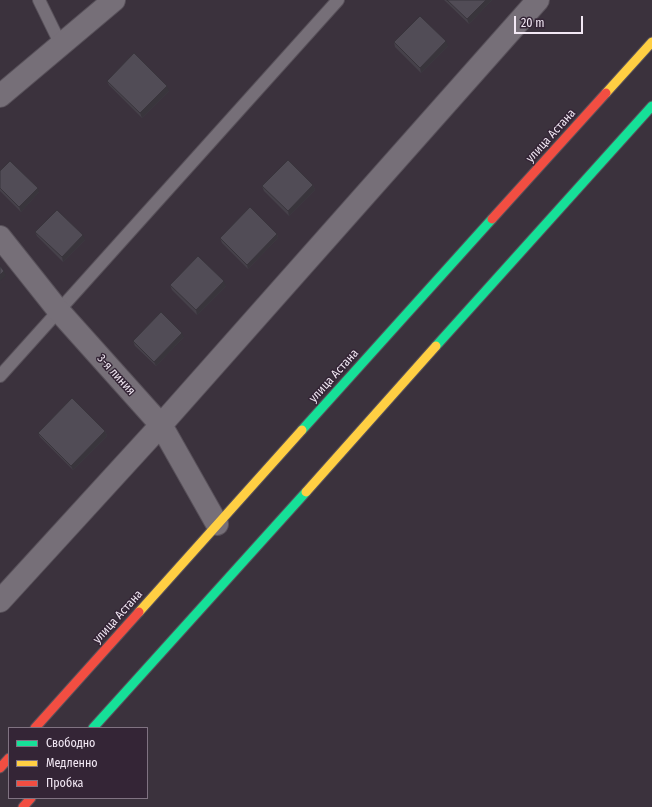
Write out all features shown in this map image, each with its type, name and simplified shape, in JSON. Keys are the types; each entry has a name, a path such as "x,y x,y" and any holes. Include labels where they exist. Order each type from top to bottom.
{"main road":[{"name":"улица Астана","path":"36,727 652,42"},
{"path":"95,727 652,106"},
{"path":"0,768 8,759"},
{"path":"23,807 30,799"}],"street":[{"path":"0,96 114,0"},
{"path":"0,601 161,425 538,0"},
{"name":"3-я линия","path":"0,237 58,310 161,425 217,524"}],"lane":[{"path":"39,0 61,44"},
{"path":"0,376 338,0"}],"building":[{"path":"447,0 486,0 467,19"},
{"path":"420,16 446,41 420,68 394,42"},
{"path":"134,53 167,86 140,113 107,81"},
{"path":"288,160 313,185 288,211 262,186"},
{"path":"10,161 38,188 19,207 0,188 0,171"},
{"path":"250,207 277,234 247,265 220,238"},
{"path":"57,210 83,235 62,257 35,232"},
{"path":"198,256 224,281 196,310 170,285"},
{"path":"0,266 4,271 0,275"},
{"path":"161,312 182,333 154,362 133,341"},
{"path":"72,398 105,431 71,466 38,433"}],"traffic: fast":[{"path":"436,346 652,106"},
{"path":"302,430 492,219"},
{"path":"94,727 306,492"}],"traffic: slow":[{"path":"606,93 652,42"},
{"path":"306,492 436,346"},
{"path":"139,612 302,430"}],"traffic: jam":[{"path":"492,219 606,93"},
{"path":"36,727 139,612"},
{"path":"0,768 8,759"},
{"path":"23,807 30,799"}]}
